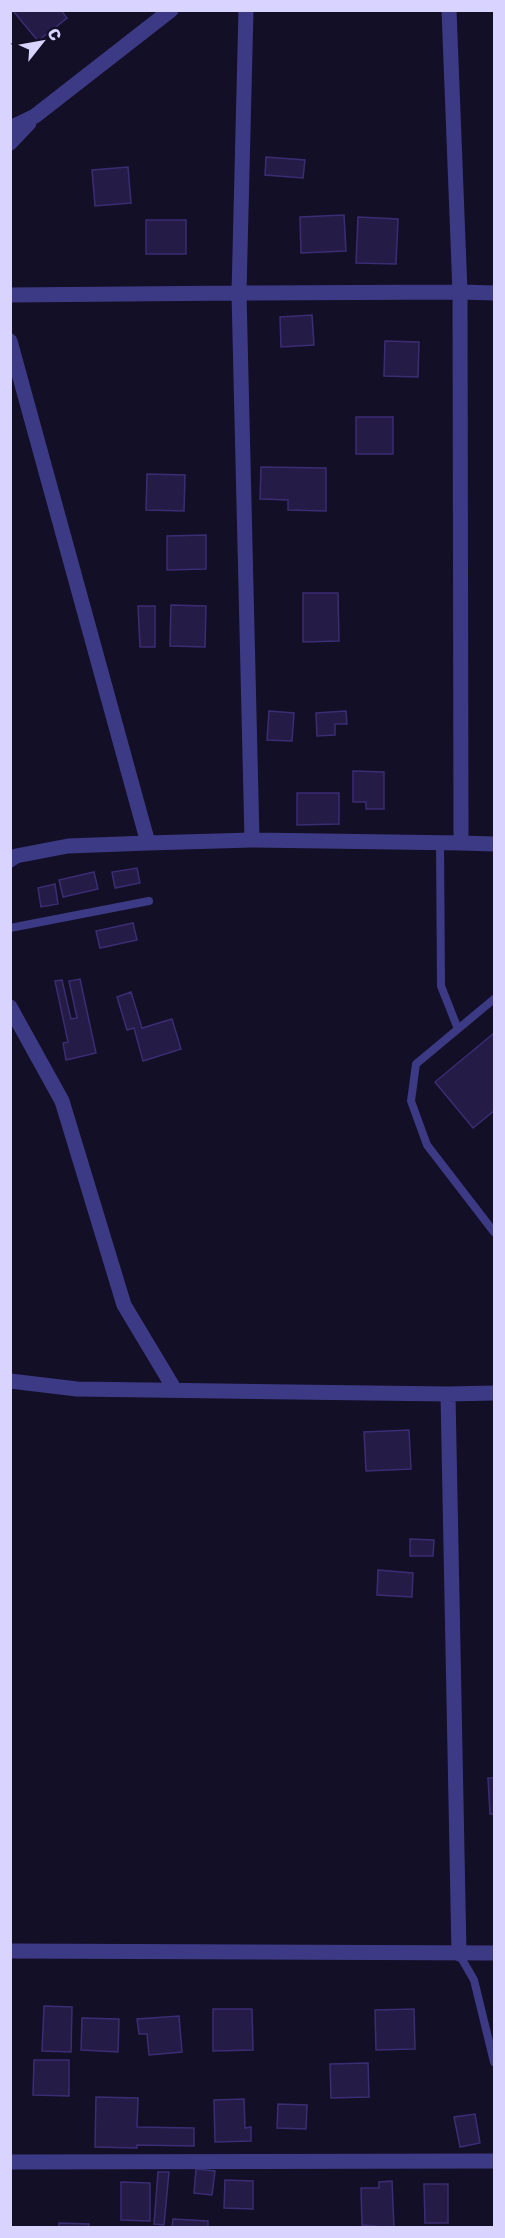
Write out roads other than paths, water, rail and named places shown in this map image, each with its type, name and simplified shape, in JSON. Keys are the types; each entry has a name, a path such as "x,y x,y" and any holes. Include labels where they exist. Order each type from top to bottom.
{"street":[{"path":"10,143 35,116 171,10"},
{"path":"246,10 239,293 252,840"},
{"path":"448,10 460,292 461,843"},
{"path":"10,128 35,116"},
{"path":"10,295 495,293"},
{"path":"10,341 148,843"},
{"path":"10,860 16,856 68,846 148,843 252,840 495,844"},
{"path":"10,1007 62,1101 124,1305 175,1390"},
{"path":"10,1382 76,1389 495,1393"},
{"path":"448,1394 459,1954"},
{"path":"10,1951 495,1953"},
{"path":"10,2162 495,2161"}],"lane":[{"path":"440,843 441,986 458,1029"},
{"path":"10,928 149,901"},
{"path":"495,999 416,1064 411,1101 427,1145 495,1232"},
{"path":"459,1954 474,1980 495,2062"}]}
